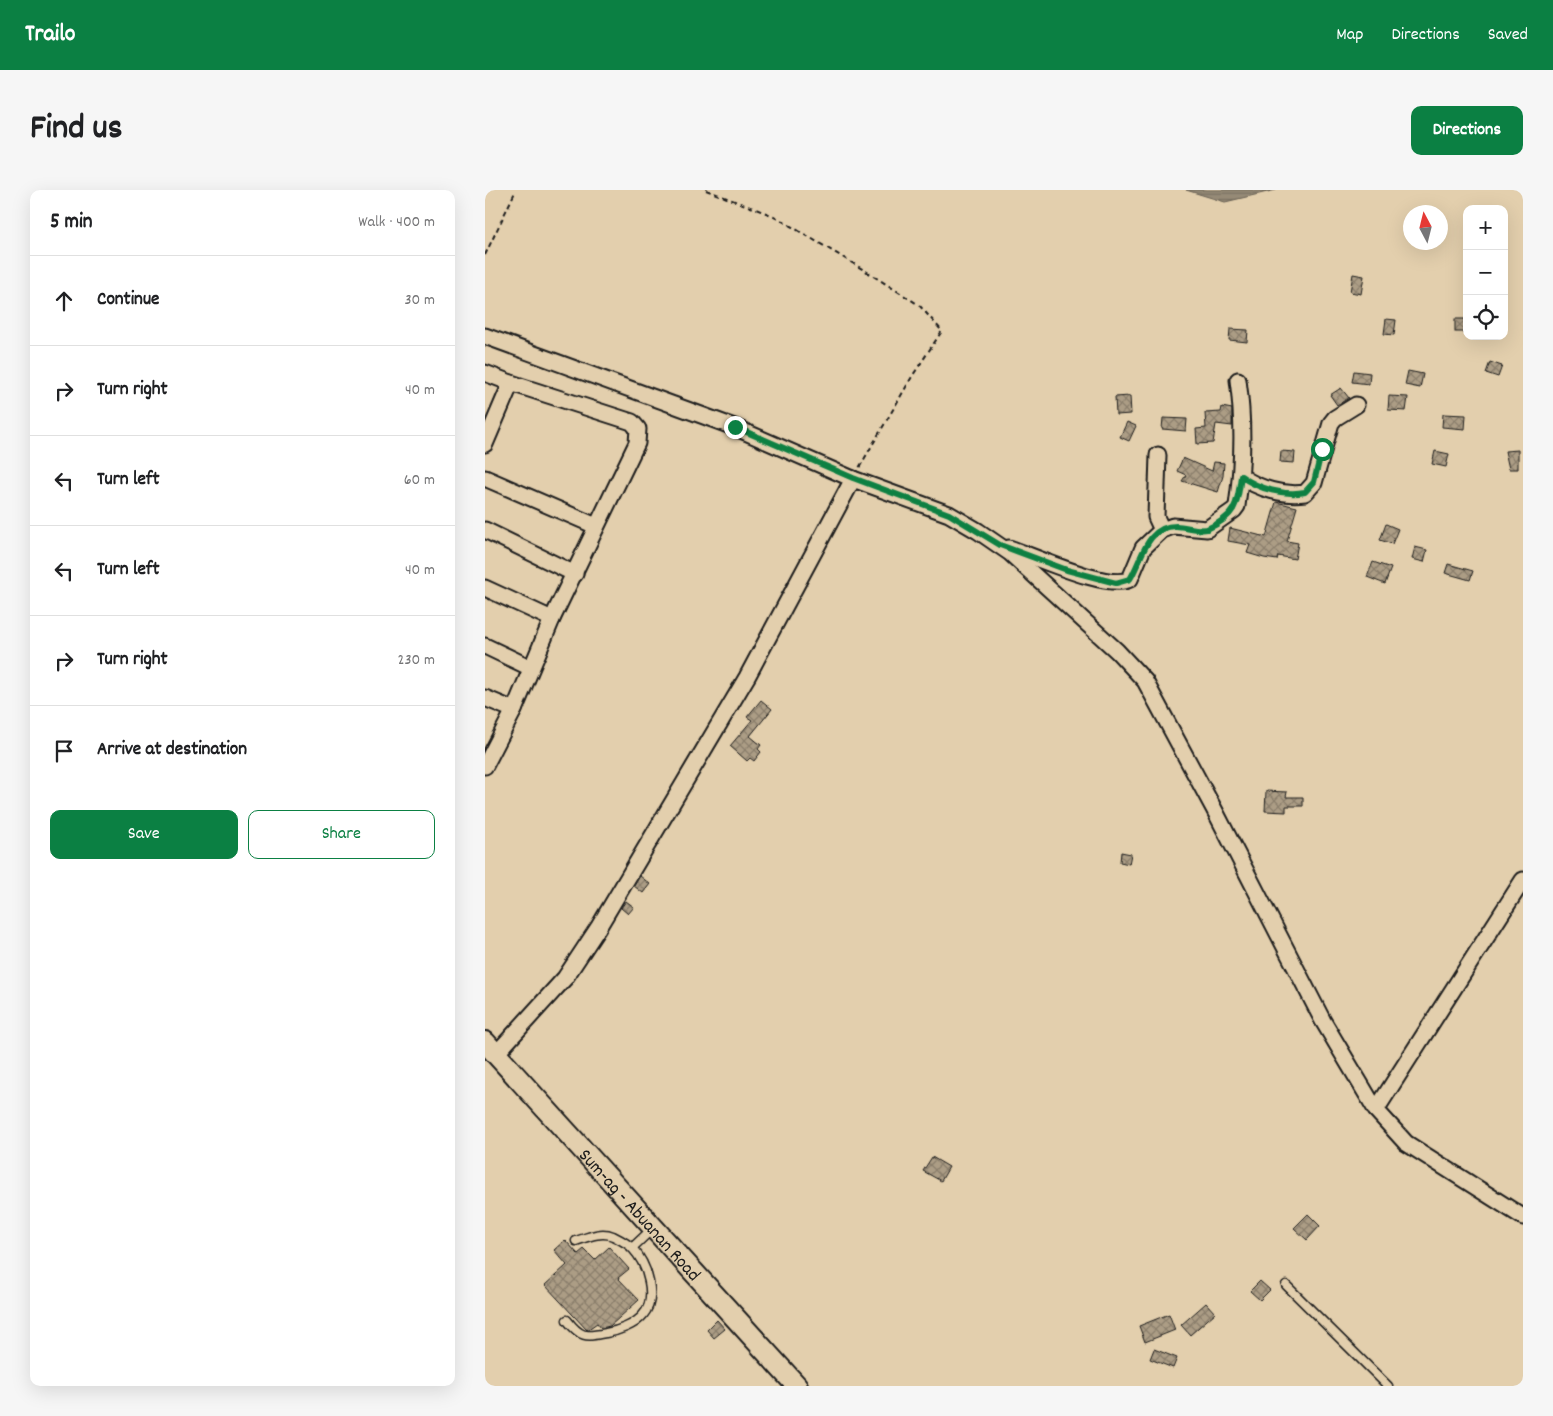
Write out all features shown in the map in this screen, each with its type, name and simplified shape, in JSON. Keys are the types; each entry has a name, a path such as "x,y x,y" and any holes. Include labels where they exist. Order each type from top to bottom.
{"main road":[{"name":"Sum-ag - Abuanan Road","path":"491,1048 797,1386"}],"street":[{"path":"485,336 735,427 853,478 949,514 1015,556 1117,651 1145,681 1214,809 1323,1021 1376,1110 1406,1143 1523,1218"},
{"path":"485,373 632,422 638,430 637,443 552,619 515,710 485,766"},
{"path":"1000,545 1067,570 1120,583 1130,579 1143,548 1162,530 1173,526 1203,530 1213,527 1237,506 1241,476 1243,424 1238,380"},
{"path":"485,444 511,383"},
{"path":"1241,476 1248,481 1283,493 1305,492 1314,482 1331,423 1335,418 1356,405"},
{"path":"1158,455 1156,509 1162,530"},
{"path":"485,478 596,526"},
{"path":"491,1048 565,978 598,928 747,677 853,478"},
{"path":"485,530 575,574"},
{"path":"485,588 552,619"},
{"path":"485,646 531,668"},
{"path":"485,698 515,710"},
{"path":"1376,1110 1523,880"}],"lane":[{"path":"633,1248 654,1228"},
{"path":"567,1320 577,1333 588,1337 620,1330 643,1316 651,1299 646,1273 633,1248 612,1236 595,1234 576,1241"},
{"path":"1286,1285 1388,1386"}],"path":[{"path":"485,255 516,190"},
{"path":"706,190 774,216 831,250 919,305 942,331 913,375 853,478"}],"shaded area":[{"path":"1186,190 1276,190 1225,202"}],"building":[{"path":"1353,274 1364,276 1361,294 1350,292"},
{"path":"1386,319 1396,320 1394,335 1384,334"},
{"path":"1455,319 1463,319 1463,332 1455,332"},
{"path":"1230,329 1248,330 1247,342 1229,340"},
{"path":"1490,362 1502,366 1498,377 1486,373"},
{"path":"1354,371 1370,373 1369,384 1352,382"},
{"path":"1408,371 1423,374 1420,388 1405,385"},
{"path":"1341,388 1349,398 1337,405 1330,395"},
{"path":"1130,396 1131,414 1116,415 1115,397"},
{"path":"1389,396 1408,397 1406,411 1388,410"},
{"path":"1222,407 1232,409 1232,426 1216,424 1213,443 1197,444 1196,429 1206,428 1205,413 1221,412"},
{"path":"1443,414 1466,415 1465,429 1442,427"},
{"path":"1163,418 1187,419 1186,431 1162,429"},
{"path":"1127,422 1136,426 1129,441 1120,437"},
{"path":"1518,450 1518,469 1509,469 1505,451"},
{"path":"1281,451 1295,452 1294,463 1280,462"},
{"path":"1435,451 1449,454 1446,467 1432,464"},
{"path":"1183,458 1212,471 1214,462 1224,463 1223,476 1218,492 1182,481 1186,475 1177,471"},
{"path":"1276,502 1297,507 1287,541 1298,543 1295,559 1278,556 1277,560 1264,558 1247,553 1250,545 1228,541 1230,528 1266,537"},
{"path":"1386,524 1398,529 1392,544 1380,540"},
{"path":"1415,547 1427,550 1424,562 1412,559"},
{"path":"1373,562 1391,568 1385,584 1367,577"},
{"path":"1448,564 1473,571 1470,580 1445,573"},
{"path":"761,700 772,709 750,736 761,745 758,749 761,752 754,761 750,758 747,761 730,746 752,720 747,717"},
{"path":"1266,791 1287,792 1286,797 1303,797 1303,806 1286,806 1286,812 1265,811"},
{"path":"1121,852 1131,854 1129,864 1120,862"},
{"path":"640,876 650,884 643,893 634,886"},
{"path":"626,901 634,907 628,914 621,908"},
{"path":"932,1157 949,1167 941,1181 923,1171"},
{"path":"1308,1214 1320,1226 1307,1240 1294,1228"},
{"path":"565,1240 578,1254 584,1249 595,1260 609,1247 629,1269 618,1278 639,1300 610,1326 601,1328 597,1323 587,1330 545,1285 567,1265 554,1250"},
{"path":"1260,1281 1270,1290 1260,1300 1250,1291"},
{"path":"1206,1303 1215,1313 1190,1335 1181,1325"},
{"path":"1169,1314 1175,1330 1145,1342 1139,1326"},
{"path":"717,1320 725,1329 714,1338 707,1330"},
{"path":"1154,1349 1177,1358 1173,1368 1150,1359"}],"route":[{"path":"735,427 853,478 949,514 1000,545 1067,570 1116,583 1130,579 1143,548 1153,536 1162,530 1173,526 1199,530 1207,529 1213,527 1234,510 1237,506 1241,476 1248,481 1283,493 1298,494 1311,489 1322,449"}]}
